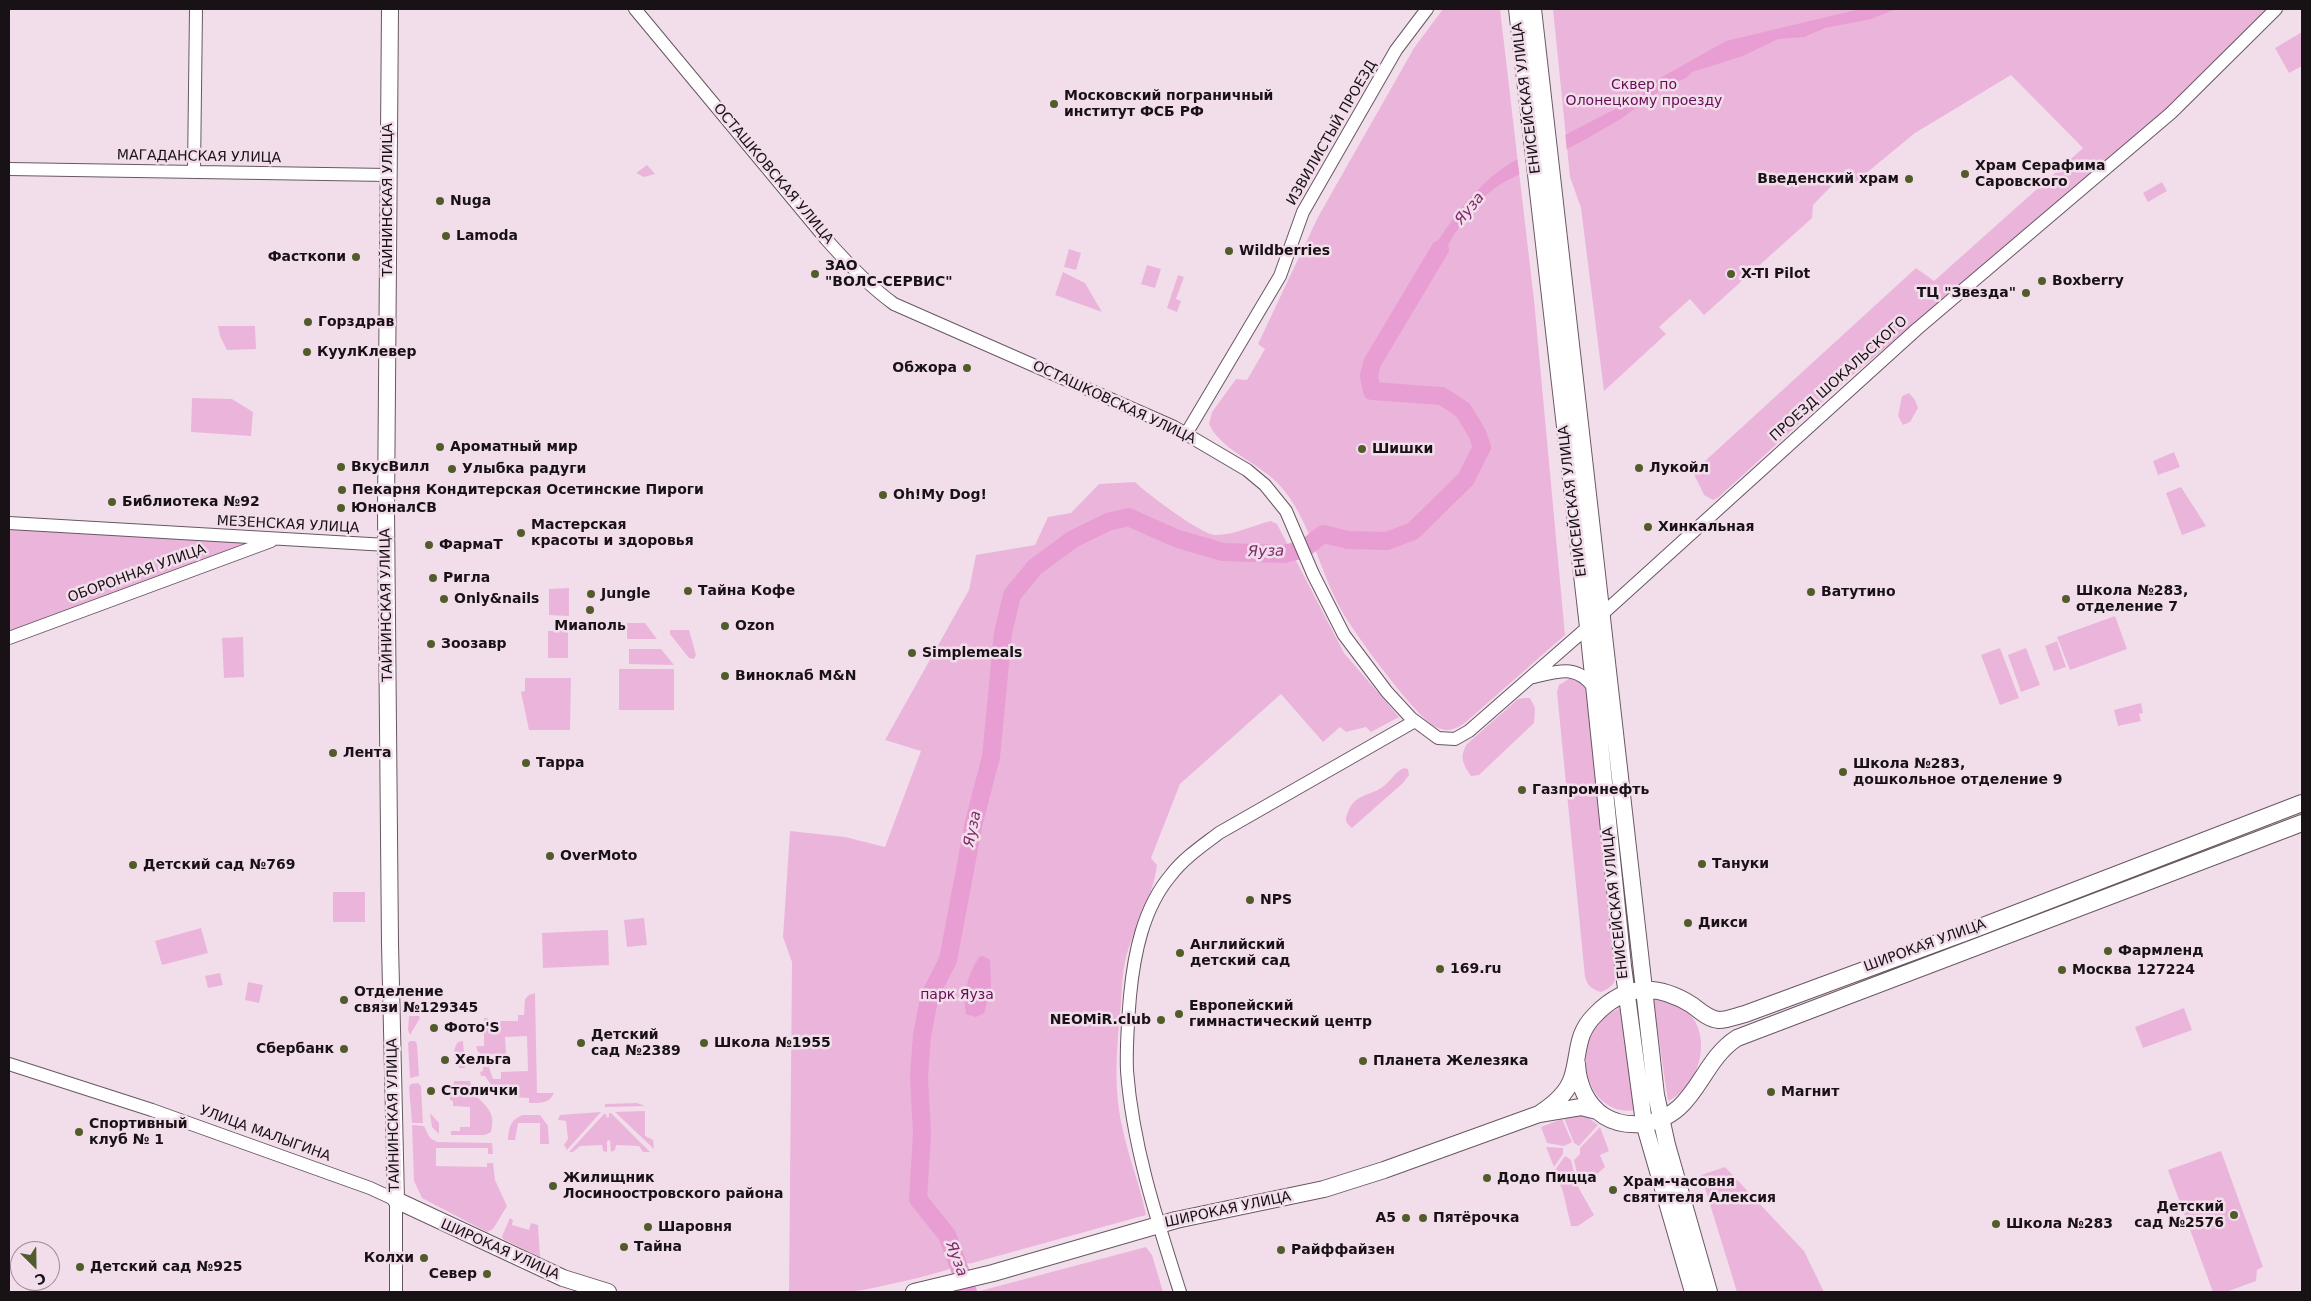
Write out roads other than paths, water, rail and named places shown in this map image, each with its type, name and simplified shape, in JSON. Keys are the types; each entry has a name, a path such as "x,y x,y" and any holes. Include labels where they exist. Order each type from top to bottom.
{"main road":[{"name":"ТАЙНИНСКАЯ УЛИЦА","path":"390,9 386,545 390,928 396,1200"},
{"name":"ЕНИСЕЙСКАЯ УЛИЦА","path":"1517,9 1588,627 1626,993"},
{"name":"ЕНИСЕЙСКАЯ УЛИЦА","path":"1533,9 1606,636 1643,989"},
{"path":"1600,753 1601,748 1608,743 1615,747 1617,751"},
{"name":"ШИРОКАЯ УЛИЦА","path":"920,1291 1159,1225 1324,1189 1401,1164 1539,1114 1550,1107 1564,1093 1572,1079 1576,1054 1584,1027 1611,1001 1626,993 1643,989 1662,991 1712,1018 1725,1019 1745,1014 2117,875 2302,803"},
{"name":"ШИРОКАЯ УЛИЦА","path":"1597,1111 1610,1120 1630,1125 1644,1123 1673,1113 1686,1101 1706,1074 1716,1056 1737,1038 2302,823"},
{"path":"2117,875 2124,875 2128,880 2128,887 2123,891"},
{"path":"1643,989 1660,1118 1709,1292"},
{"path":"1626,993 1644,1123 1693,1292"},
{"path":"1576,1054 1581,1086 1587,1099 1597,1111"},
{"path":"1539,1114 1581,1107 1597,1111"},
{"name":"ШИРОКАЯ УЛИЦА","path":"396,1200 562,1278 608,1292"}],"street":[{"path":"194,171 196,9"},
{"name":"ОСТАШКОВСКАЯ УЛИЦА","path":"635,9 826,238 858,275 878,292 894,304 1186,434 1247,470 1277,498 1291,522 1313,574 1353,649 1387,692 1415,721 1438,738 1448,740 1461,737 1603,613"},
{"name":"ИЗВИЛИСТЫЙ ПРОЕЗД","path":"1186,434 1280,276 1303,212 1396,50 1427,9"},
{"name":"ПРОЕЗД ШОКАЛЬСКОГО","path":"1603,613 1917,329 2171,113 2276,9"},
{"name":"МАГАДАНСКАЯ УЛИЦА","path":"9,169 388,175"},
{"name":"МЕЗЕНСКАЯ УЛИЦА","path":"9,523 386,545"},
{"name":"ОБОРОННАЯ УЛИЦА","path":"9,638 276,539"},
{"path":"1588,627 1595,625 1606,636"},
{"path":"1531,677 1570,671 1579,673 1594,688"},
{"path":"1180,1292 1147,1185 1134,1126 1127,1070 1132,970 1143,926 1158,893 1171,875 1193,853 1219,833 1415,721"},
{"path":"1885,961 1880,966 1880,973 1885,978 1892,978"},
{"name":"УЛИЦА МАЛЫГИНА","path":"9,1064 152,1110 269,1151 370,1188 396,1200"},
{"path":"396,1200 396,1292"}],"water":[{"path":"1860,9 1896,9 1871,19 1825,28 1804,37 1778,39 1743,56 1692,72 1686,78 1662,89 1619,120 1499,185 1481,199 1470,213 1455,233 1432,272 1425,268 1423,264 1462,208 1485,183 1512,162 1635,99 1648,89 1653,82 1726,41"},
{"path":"983,956 990,960 991,989 984,1013 976,1017 966,1014 965,991 975,964 979,957"},
{"path":"953,1247 965,1258 974,1292 953,1292 949,1256"}],"waterway":[{"name":"Яуза","path":"968,1292 947,1235 918,1199 922,1134 919,1077 922,1035 930,995 948,960 974,822 991,757 1003,633 1012,595 1035,567 1073,539 1108,522 1128,517 1178,539 1223,552 1284,554 1304,549 1323,534 1348,540 1387,541 1413,531 1466,479 1482,447 1477,433 1463,410 1442,396 1372,391 1369,376 1372,363 1440,249"}],"place":[{"name":"Московский пограничный институт ФСБ РФ","path":"1054,104"},
{"name":"Храм Серафима Саровского","path":"1965,174"},
{"name":"Введенский храм","path":"1909,179"},
{"name":"Nuga","path":"440,201"},
{"name":"Lamoda","path":"446,236"},
{"name":"Wildberries","path":"1229,251"},
{"name":"Фасткопи","path":"356,257"},
{"name":"ЗАО \"ВОЛС-СЕРВИС\"","path":"815,274"},
{"name":"X-TI Pilot","path":"1731,274"},
{"name":"Boxberry","path":"2042,281"},
{"name":"ТЦ \"Звезда\"","path":"2026,293"},
{"name":"Горздрав","path":"308,322"},
{"name":"КуулКлевер","path":"307,352"},
{"name":"Обжора","path":"967,368"},
{"name":"Ароматный мир","path":"440,447"},
{"name":"Шишки","path":"1362,449"},
{"name":"ВкусВилл","path":"341,467"},
{"name":"Лукойл","path":"1639,468"},
{"name":"Улыбка радуги","path":"452,469"},
{"name":"Пекарня Кондитерская Осетинские Пироги","path":"342,490"},
{"name":"Oh!My Dog!","path":"883,495"},
{"name":"Библиотека №92","path":"112,502"},
{"name":"ЮноналСВ","path":"341,508"},
{"name":"Хинкальная","path":"1648,527"},
{"name":"Мастерская красоты и здоровья","path":"521,533"},
{"name":"ФармаТ","path":"429,545"},
{"name":"Ригла","path":"433,578"},
{"name":"Тайна Кофе","path":"688,591"},
{"name":"Ватутино","path":"1811,592"},
{"name":"Jungle","path":"591,594"},
{"name":"Only&nails","path":"444,599"},
{"name":"Школа №283, отделение 7","path":"2066,599"},
{"name":"Миаполь","path":"590,610"},
{"name":"Ozon","path":"725,626"},
{"name":"Зоозавр","path":"431,644"},
{"name":"Simplemeals","path":"912,653"},
{"name":"Виноклаб М&N","path":"725,676"},
{"name":"Лента","path":"333,753"},
{"name":"Тарра","path":"526,763"},
{"name":"Школа №283, дошкольное отделение 9","path":"1843,772"},
{"name":"Газпромнефть","path":"1522,790"},
{"name":"OverMoto","path":"550,856"},
{"name":"Тануки","path":"1702,864"},
{"name":"Детский сад №769","path":"133,865"},
{"name":"NPS","path":"1250,900"},
{"name":"Дикси","path":"1688,923"},
{"name":"Фармленд","path":"2108,951"},
{"name":"Английский детский сад","path":"1180,953"},
{"name":"169.ru","path":"1440,969"},
{"name":"Москва 127224","path":"2062,970"},
{"name":"Отделение связи №129345","path":"344,1000"},
{"name":"Европейский гимнастический центр","path":"1179,1014"},
{"name":"NEOMiR.club","path":"1161,1020"},
{"name":"Фото'S","path":"434,1028"},
{"name":"Детский сад №2389","path":"581,1043"},
{"name":"Школа №1955","path":"704,1043"},
{"name":"Сбербанк","path":"344,1049"},
{"name":"Хельга","path":"445,1060"},
{"name":"Планета Железяка","path":"1363,1061"},
{"name":"Столички","path":"431,1091"},
{"name":"Магнит","path":"1771,1092"},
{"name":"Спортивный клуб № 1","path":"79,1132"},
{"name":"Додо Пицца","path":"1487,1178"},
{"name":"Жилищник Лосиноостровского района","path":"553,1186"},
{"name":"Храм-часовня святителя Алексия","path":"1613,1190"},
{"name":"Детский сад №2576","path":"2234,1215"},
{"name":"А5","path":"1406,1218"},
{"name":"Пятёрочка","path":"1423,1218"},
{"name":"Школа №283","path":"1996,1224"},
{"name":"Шаровня","path":"648,1227"},
{"name":"Тайна","path":"624,1247"},
{"name":"Райффайзен","path":"1281,1250"},
{"name":"Колхи","path":"424,1258"},
{"name":"Детский сад №925","path":"80,1267"},
{"name":"Север","path":"487,1274"}],"park label":[{"name":"Сквер по Олонецкому проезду","path":"1644,94"},
{"name":"парк Яуза","path":"957,995"}]}
